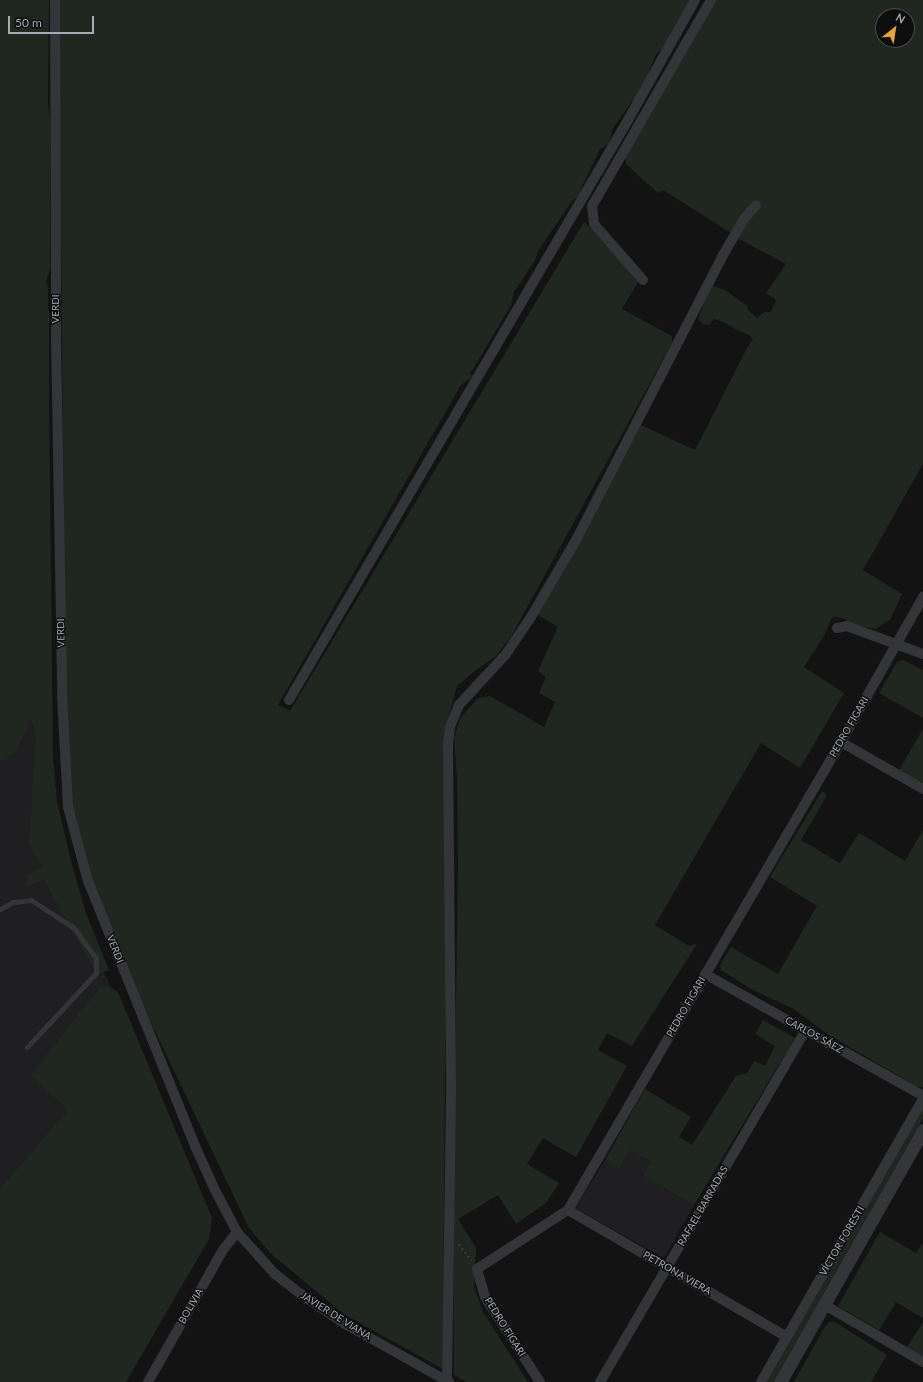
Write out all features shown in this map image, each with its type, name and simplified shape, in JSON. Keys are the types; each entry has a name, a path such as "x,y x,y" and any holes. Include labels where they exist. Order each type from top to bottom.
{"street":[{"name":"VERDI","path":"55,0 56,336 61,665 68,807 88,881 143,1020 215,1190 237,1232"},
{"path":"289,700 628,120 695,0"},
{"path":"643,280 594,224 592,206 711,0"},
{"path":"448,1382 451,1085 448,744 450,727 459,705 506,654 531,617 576,540 723,255 744,219 756,205"},
{"name":"PEDRO FIGARI","path":"540,1382 485,1298 477,1269 568,1210 841,742 923,597"},
{"path":"837,628 847,626 923,654"},
{"path":"841,742 923,789"},
{"name":"CARLOS SÁEZ","path":"705,974 923,1096"},
{"name":"RAFAEL BARRADAS","path":"600,1382 805,1031"},
{"name":"VÍCTOR FORESTI","path":"761,1382 923,1099"},
{"name":"VÍCTOR FORESTI","path":"780,1382 923,1130"},
{"name":"PETRONA VIERA","path":"568,1210 787,1337"},
{"name":"JAVIER DE VIANA","path":"237,1232 275,1274 301,1294 347,1325 448,1382"},
{"name":"BOLIVIA","path":"148,1382 223,1250 237,1232"},
{"path":"823,1304 923,1362"}],"lane":[{"path":"0,909 14,902 32,900 74,928 96,958 96,973 27,1047"}],"path":[{"path":"449,1228 477,1269"}],"shaded area":[{"path":"0,0 49,0 48,101 50,121 50,270 46,281 48,287 48,309 51,316 49,325 49,400 53,755 57,802 72,865 86,913 109,970 97,975 44,880 26,887 27,876 42,867 29,844 36,737 31,718 16,752 0,762"},
{"path":"60,0 691,0 671,32 666,46 657,53 646,81 612,130 609,144 600,149 577,197 572,201 538,251 535,260 514,292 511,305 470,374 474,376 461,385 278,705 290,711 584,222 641,277 622,309 672,336 672,343 512,635 496,656 457,686 448,718 443,743 446,893 443,1369 345,1315 271,1254 249,1228 93,901 67,801 59,49"},
{"path":"714,0 923,0 923,464 863,570 902,594 890,620 875,629 853,624 842,618 834,617 831,619 824,636 804,667 844,693 800,768 761,743 655,925 689,946 697,944 632,1046 607,1033 598,1050 627,1066 576,1157 543,1138 527,1164 559,1183 546,1203 516,1224 498,1195 458,1219 476,1248 474,1287 483,1312 528,1382 466,1382 454,1375 453,1217 458,862 457,779 454,738 460,719 466,711 479,698 490,696 544,727 555,702 539,693 546,677 538,671 558,627 538,615 641,425 695,450 753,339 747,334 723,322 714,319 709,325 703,324 698,319 709,290 713,286 725,290 746,305 749,311 757,318 764,312 771,312 776,300 766,293 786,264 739,239 731,245 734,235 663,190 658,193 626,164 625,154"},
{"path":"903,660 923,670 923,718 879,693 897,662"},
{"path":"39,666 55,862 137,1046 0,1199 0,671"},
{"path":"923,729 923,794 895,777"},
{"path":"822,791 827,795 801,840 840,863 859,833 905,861 923,830 923,1087 916,1086 829,1035 792,1008 753,990 721,970 720,965 731,947 778,974 817,906 770,877"},
{"path":"100,987 109,987 118,992 212,1218 209,1239 126,1382 0,1382 0,1189 68,1110 31,1075"},
{"path":"763,1020 795,1038 694,1205 643,1176 651,1162 630,1150 620,1169 605,1160 645,1089 691,1117 679,1137 692,1145 736,1076 747,1073 754,1061 765,1066 775,1046 755,1034"},
{"path":"923,1099 923,1118 773,1382 767,1382 892,1159"},
{"path":"630,1150 652,1162 643,1176 694,1205 664,1258 575,1208 605,1160 620,1169"},
{"path":"880,1232 916,1253 923,1243 923,1318 896,1302 879,1330 838,1306"},
{"path":"829,1322 835,1322 887,1355 871,1382 794,1382 824,1328"},
{"path":"923,1322 923,1357 907,1347"}]}
